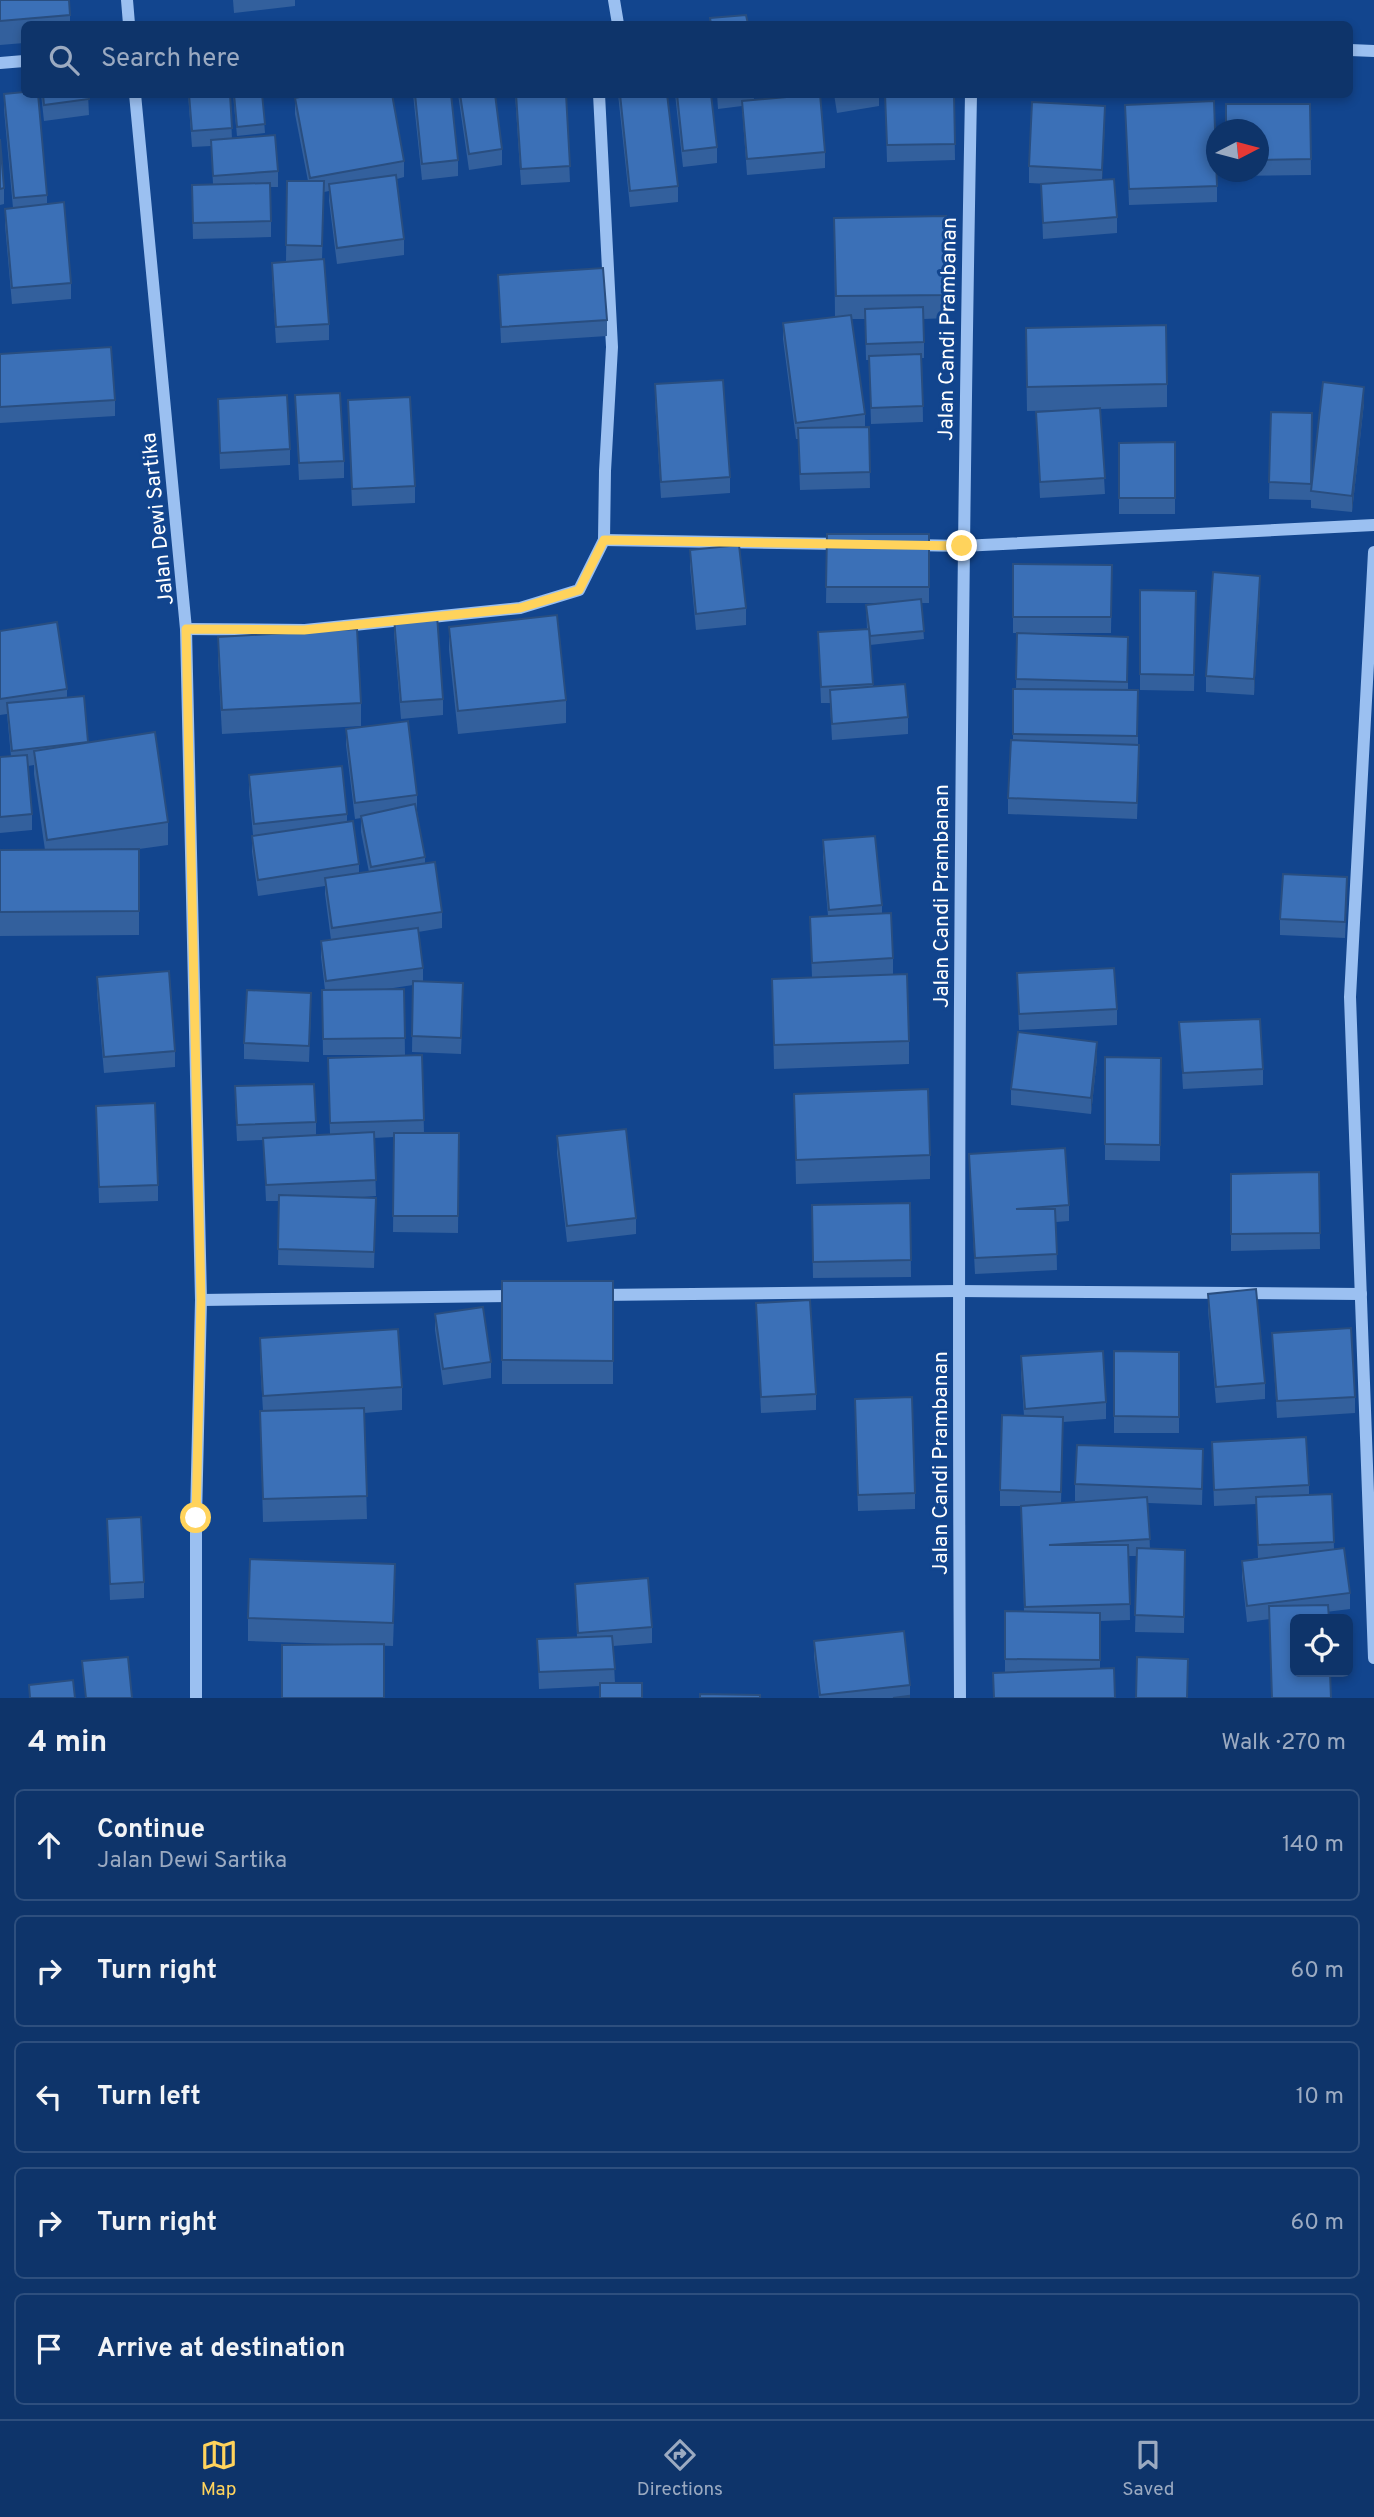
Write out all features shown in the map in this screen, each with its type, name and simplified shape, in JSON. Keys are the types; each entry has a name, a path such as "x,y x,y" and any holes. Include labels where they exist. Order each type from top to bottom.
{"street":[{"path":"127,0 129,21"},
{"path":"614,0 618,21"},
{"path":"1353,50 1374,51"},
{"path":"0,63 21,61"},
{"name":"Jalan Dewi Sartika","path":"135,98 186,629 201,1300 196,1518 196,1698"},
{"path":"186,629 304,630 520,608 579,590 604,540 612,347 599,98"},
{"name":"Jalan Candi Prambanan","path":"960,1698 958,1291 962,546 971,98"},
{"path":"894,544 962,546 1374,525"},
{"path":"604,540 852,544"},
{"path":"1374,552 1370,697 1350,997 1374,1658"},
{"path":"586,1296 958,1291 1361,1294"},
{"path":"201,1300 531,1296"}],"building":[{"path":"0,0 69,0 70,15 0,21"},
{"path":"746,15 747,21 710,21 710,18"},
{"path":"21,92 21,98 38,98 47,195 14,198 4,94"},
{"path":"43,98 89,99 44,105"},
{"path":"189,98 230,98 232,128 192,131"},
{"path":"234,98 262,98 265,124 237,127"},
{"path":"295,98 393,98 404,161 310,178"},
{"path":"415,98 451,98 458,160 422,164"},
{"path":"461,98 496,98 502,149 469,154"},
{"path":"516,98 566,98 570,166 521,169"},
{"path":"620,98 667,98 678,186 630,191"},
{"path":"677,98 711,98 717,147 683,151"},
{"path":"820,98 825,152 747,159 742,101"},
{"path":"885,98 954,98 955,144 887,145"},
{"path":"1214,101 1215,119 1206,119 1206,182 1217,182 1217,186 1129,189 1125,105"},
{"path":"1032,102 1105,106 1102,170 1029,166"},
{"path":"1226,104 1310,104 1311,159 1269,160 1269,119 1226,119"},
{"path":"275,135 278,171 213,176 211,140"},
{"path":"0,139 4,188 0,189"},
{"path":"396,175 404,239 337,248 329,184"},
{"path":"1114,179 1117,217 1043,223 1041,184"},
{"path":"287,181 324,181 322,246 286,245"},
{"path":"270,183 271,221 193,223 192,185"},
{"path":"64,202 71,283 12,288 5,209"},
{"path":"946,216 948,295 836,296 834,218"},
{"path":"324,259 329,324 276,327 272,263"},
{"path":"603,268 607,320 501,327 498,275"},
{"path":"923,307 924,342 866,344 865,309"},
{"path":"851,315 865,414 796,423 783,323"},
{"path":"1166,325 1167,384 1027,387 1026,328"},
{"path":"111,347 115,400 0,407 0,354"},
{"path":"921,354 923,406 871,408 869,356"},
{"path":"723,380 730,477 661,482 655,384"},
{"path":"1323,382 1364,387 1352,496 1311,491"},
{"path":"340,393 344,461 299,463 295,395"},
{"path":"287,395 290,449 220,453 218,399"},
{"path":"410,397 415,486 352,489 348,400"},
{"path":"1100,408 1105,478 1040,482 1036,412"},
{"path":"1271,412 1312,413 1311,484 1269,482"},
{"path":"869,427 870,472 800,474 798,428"},
{"path":"1175,442 1175,498 1119,498 1119,443"},
{"path":"827,534 929,534 929,587 826,587"},
{"path":"739,545 746,608 696,614 690,550"},
{"path":"1013,564 1112,565 1111,617 1013,617"},
{"path":"1213,572 1260,576 1254,679 1206,676"},
{"path":"1140,590 1196,591 1194,675 1140,674"},
{"path":"921,599 924,631 870,636 866,605"},
{"path":"437,615 443,699 401,702 394,618"},
{"path":"557,615 566,700 458,711 449,627"},
{"path":"57,622 67,689 0,699 0,631"},
{"path":"357,629 361,703 222,710 218,637"},
{"path":"869,629 873,684 821,687 818,632"},
{"path":"1017,633 1128,637 1127,682 1016,679"},
{"path":"905,684 908,717 832,724 830,690"},
{"path":"1013,689 1138,690 1137,736 1013,734"},
{"path":"84,696 88,742 12,751 7,703"},
{"path":"408,721 417,795 355,803 346,729"},
{"path":"155,732 168,822 47,840 34,751"},
{"path":"1011,740 1139,745 1137,803 1008,798"},
{"path":"27,755 32,814 0,817 0,757"},
{"path":"342,766 347,814 254,824 249,775"},
{"path":"415,804 425,857 371,867 361,816"},
{"path":"353,821 359,864 258,880 252,836"},
{"path":"875,836 882,905 829,910 823,840"},
{"path":"139,849 139,911 0,912 0,850"},
{"path":"435,862 442,912 332,928 325,878"},
{"path":"1283,874 1347,877 1345,922 1280,919"},
{"path":"891,913 893,958 812,963 810,917"},
{"path":"418,928 423,968 326,981 321,941"},
{"path":"1114,968 1117,1009 1019,1014 1017,973"},
{"path":"169,971 175,1051 104,1057 97,977"},
{"path":"907,974 909,1041 774,1045 772,979"},
{"path":"413,981 463,983 461,1038 412,1036"},
{"path":"404,989 405,1038 323,1039 322,990"},
{"path":"247,990 311,993 309,1046 244,1043"},
{"path":"1260,1019 1263,1069 1183,1073 1179,1022"},
{"path":"1018,1032 1097,1042 1091,1098 1011,1089"},
{"path":"422,1055 424,1120 330,1123 328,1058"},
{"path":"1105,1057 1161,1058 1160,1145 1105,1144"},
{"path":"314,1084 316,1122 237,1125 235,1086"},
{"path":"928,1089 930,1155 796,1160 794,1094"},
{"path":"155,1103 158,1185 99,1187 96,1106"},
{"path":"626,1129 636,1218 567,1226 557,1136"},
{"path":"374,1132 376,1180 266,1185 263,1138"},
{"path":"394,1133 459,1133 458,1216 393,1216"},
{"path":"1065,1148 1069,1205 1016,1209 1055,1209 1057,1254 975,1258 969,1154"},
{"path":"1319,1172 1320,1233 1231,1234 1231,1174"},
{"path":"279,1195 376,1198 374,1252 278,1249"},
{"path":"910,1203 911,1260 813,1262 812,1205"},
{"path":"502,1281 613,1281 613,1361 502,1360"},
{"path":"1256,1289 1265,1383 1216,1387 1208,1294"},
{"path":"810,1300 816,1394 761,1397 756,1303"},
{"path":"483,1307 491,1362 443,1369 435,1314"},
{"path":"1351,1328 1355,1397 1277,1401 1272,1333"},
{"path":"398,1329 402,1387 263,1396 260,1338"},
{"path":"1103,1351 1106,1402 1025,1409 1021,1356"},
{"path":"1114,1351 1179,1352 1179,1417 1114,1416"},
{"path":"912,1397 915,1493 858,1495 855,1399"},
{"path":"364,1408 367,1496 263,1499 260,1411"},
{"path":"1002,1415 1063,1417 1061,1492 1000,1490"},
{"path":"1306,1437 1309,1485 1214,1490 1212,1442"},
{"path":"1077,1445 1203,1449 1202,1489 1075,1484"},
{"path":"1332,1494 1334,1542 1258,1545 1256,1497"},
{"path":"1147,1497 1150,1539 1049,1545 1128,1545 1130,1604 1025,1607 1021,1506"},
{"path":"141,1517 144,1582 110,1584 107,1519"},
{"path":"1137,1548 1185,1550 1184,1617 1135,1615"},
{"path":"1344,1548 1350,1593 1247,1606 1242,1561"},
{"path":"250,1559 395,1564 393,1623 248,1618"},
{"path":"648,1578 652,1627 578,1633 575,1584"},
{"path":"1328,1605 1329,1614 1290,1614 1290,1677 1330,1677 1331,1698 1272,1698 1269,1606"},
{"path":"1005,1611 1100,1613 1100,1660 1005,1659"},
{"path":"904,1631 910,1685 820,1695 814,1641"},
{"path":"612,1636 615,1669 539,1672 537,1639"},
{"path":"384,1644 384,1698 282,1698 282,1645"},
{"path":"128,1657 132,1698 86,1698 82,1661"},
{"path":"1137,1657 1188,1659 1187,1698 1136,1698"},
{"path":"1114,1668 1115,1698 994,1698 993,1673"},
{"path":"73,1680 75,1698 30,1698 29,1685"},
{"path":"600,1683 642,1683 642,1698 600,1698"},
{"path":"700,1694 760,1695 760,1698 700,1698"}],"route":[{"path":"196,1518 201,1300 186,629 304,630 520,608 579,590 604,540 962,546"}]}
